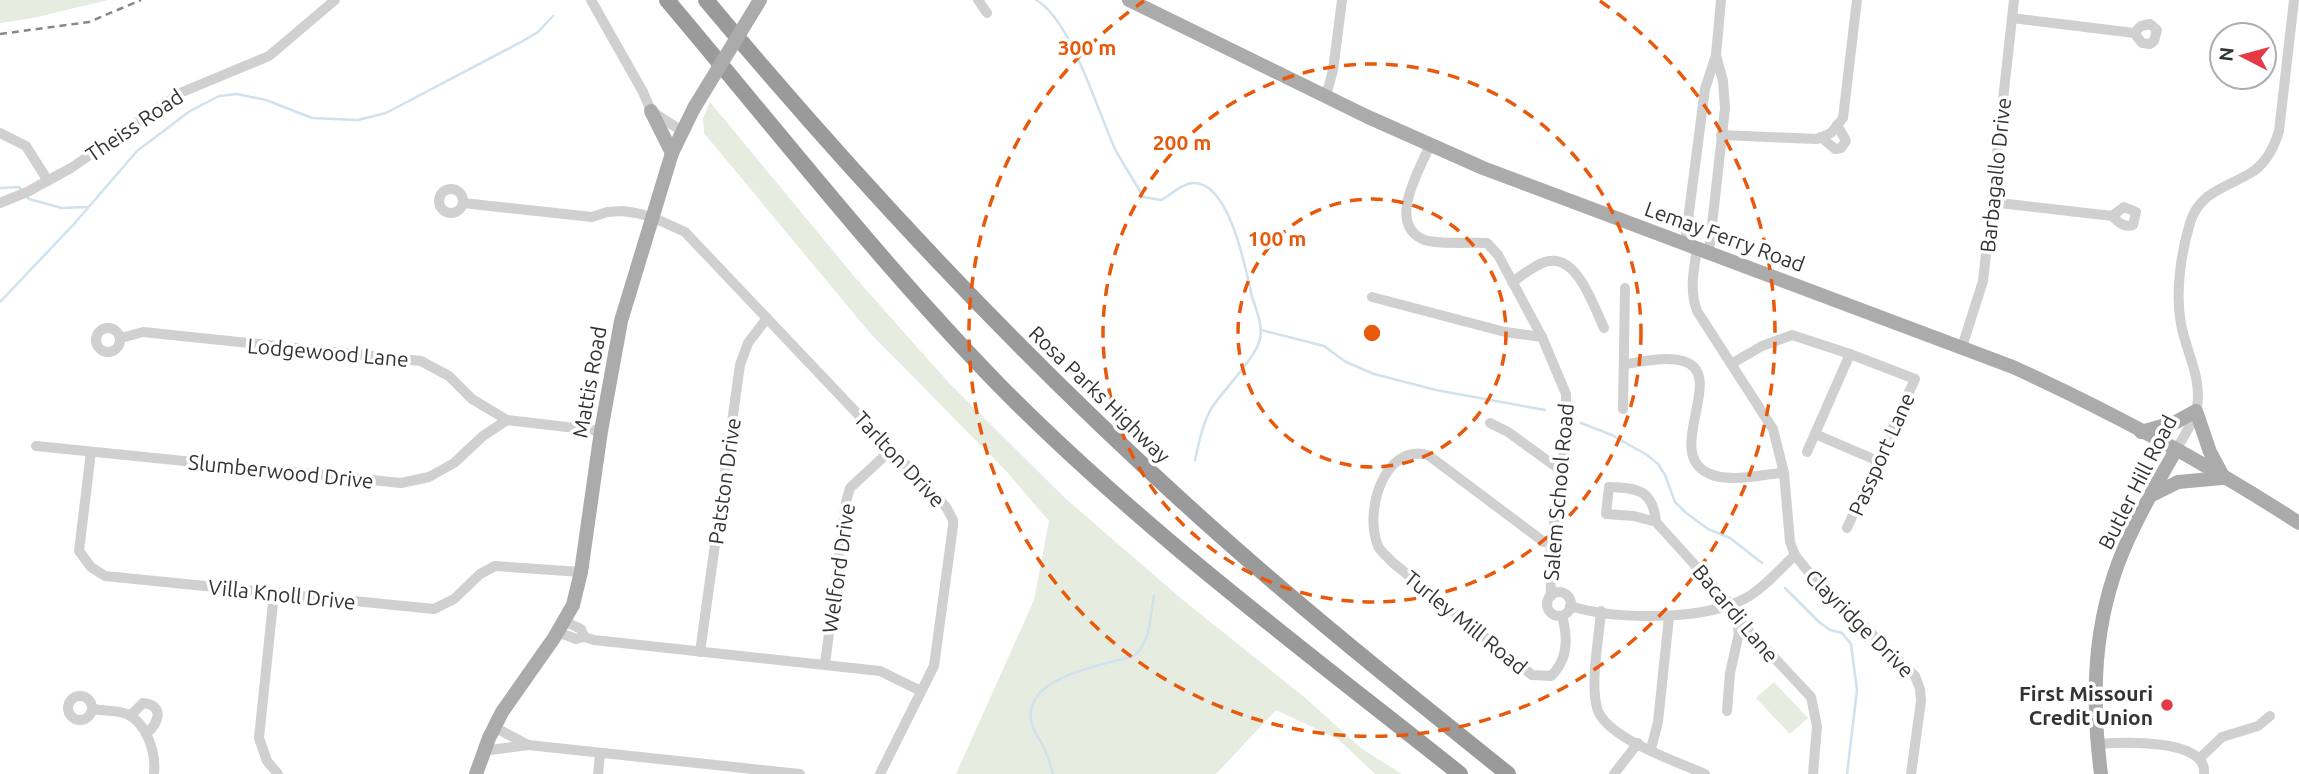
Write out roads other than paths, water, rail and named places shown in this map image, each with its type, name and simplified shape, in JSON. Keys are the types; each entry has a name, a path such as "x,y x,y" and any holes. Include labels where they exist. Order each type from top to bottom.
{"highway":[{"path":"667,0 899,275 965,349 1035,420 1172,544 1460,774"},
{"name":"Rosa Parks Highway","path":"706,0 874,194 1053,380 1181,501 1282,590 1508,774"}],"main road":[{"name":"Mattis Road","path":"476,774 494,727 573,605 581,572 601,431 621,321 652,217 672,153 682,131 760,0"},
{"name":"Lemay Ferry Road","path":"1129,0 1430,145 1514,180 1962,347 2079,398 2176,450 2299,523"},
{"path":"650,111 672,153"},
{"path":"2141,432 2176,422 2196,411 2210,452 2224,478 2178,482 2150,496"},
{"name":"Butler Hill Road","path":"2101,774 2094,687 2101,625 2123,553 2176,450"}],"street":[{"name":"Theiss Road","path":"0,203 48,181 180,93 269,56 294,38 335,0"},
{"path":"591,0 643,92 650,111 682,131"},
{"path":"978,0 987,13"},
{"path":"1326,96 1334,71 1342,0"},
{"path":"1697,248 1706,89 1716,55 1721,0"},
{"path":"1721,135 1791,139 1821,137 1831,133 1843,118 1857,0"},
{"name":"Barbagallo Drive","path":"1962,347 1983,281 2014,0"},
{"name":"Butler Hill Road","path":"2176,450 2196,411 2197,377 2179,311 2182,267 2190,225 2202,201 2214,190 2249,174 2272,150 2279,131 2294,0"},
{"path":"2012,18 2134,33"},
{"path":"1697,248 1725,108 1723,81 1716,55"},
{"path":"1821,137 1835,149 1841,148 1846,141 1837,125"},
{"path":"0,132 26,146 48,181"},
{"name":"Salem School Road","path":"1430,145 1407,198 1406,214 1411,230 1422,239 1437,242 1487,243 1498,255 1542,337 1566,394 1568,410 1552,544 1551,596"},
{"path":"1991,202 2112,216"},
{"name":"Tarlton Drive","path":"463,203 592,218 607,212 622,211 652,217 685,232 946,506 953,520 933,666 880,774"},
{"name":"Clayridge Drive","path":"1697,248 1691,290 1696,311 1773,429 1784,473 1787,526 1795,555 1915,676 1921,701 1911,774"},
{"path":"1512,282 1548,261 1564,261 1575,271 1604,328"},
{"path":"1623,409 1625,288"},
{"path":"1372,298 1505,332 1542,337"},
{"name":"Patston Drive","path":"700,652 740,365 748,343 768,318"},
{"name":"Lodgewood Lane","path":"121,338 143,332 421,360 449,376 472,399 507,420 601,431"},
{"path":"1731,364 1762,346 1792,335 1850,354 1807,452"},
{"name":"Passport Lane","path":"1847,528 1915,379 1850,354"},
{"path":"1624,364 1682,361 1698,375 1700,387 1691,437 1695,460 1703,470 1720,477 1784,473"},
{"name":"Slumberwood Drive","path":"37,446 401,483 429,477 454,463 483,436 507,420"},
{"path":"1490,423 1508,432 1562,471"},
{"path":"1815,434 1878,461"},
{"name":"Welford Drive","path":"825,664 850,488 892,450"},
{"name":"Villa Knoll Drive","path":"91,452 79,551 91,567 105,576 434,609 454,599 480,574 495,566 581,572"},
{"name":"Turley Mill Road","path":"1552,544 1544,542 1428,455 1415,452 1397,460 1378,491 1374,528 1379,548 1392,562 1532,676 1551,676 1561,667 1564,659 1565,629 1562,616"},
{"name":"Bacardi Lane","path":"1656,522 1649,498 1640,490 1609,487 1606,514 1634,516 1656,522 1731,605 1737,617 1811,697 1817,726 1813,774"},
{"path":"1570,606 1669,617 1731,605 1756,591 1795,555"},
{"path":"274,593 259,738 267,761 278,774"},
{"path":"1556,593 1563,594 1569,598 1570,606 1562,616 1553,615 1548,609 1547,601 1556,593"},
{"path":"1601,611 1596,679 1597,709 1602,719 1619,735 1704,774"},
{"path":"1651,749 1658,722 1669,617"},
{"path":"1727,711 1730,673 1739,633 1737,617"},
{"path":"561,627 581,629 584,637 594,640 880,671 921,691"},
{"path":"130,716 143,704 154,705 158,709 159,717 154,728 146,734"},
{"path":"93,709 130,716 146,734 155,759 154,774"},
{"path":"2200,758 2222,737 2258,726 2270,716"},
{"path":"494,727 528,745"},
{"path":"1614,774 1638,743"},
{"path":"2097,744 2133,743 2187,750 2200,758 2204,774"},
{"path":"483,751 528,745 800,774"},
{"path":"598,774 600,754"}],"waterway":[{"path":"1036,0 1049,10 1072,46 1116,151 1143,197 1161,200 1181,187 1194,183 1207,187 1227,212 1241,249 1259,317 1260,339 1246,364 1211,409 1195,460"},
{"path":"0,302 74,224 137,151 190,111 219,96 237,94 266,100 312,118 358,120 386,113 521,42 538,32 553,16"},
{"path":"0,188 19,187 22,191"},
{"path":"27,197 62,208 87,207"},
{"path":"1261,330 1324,346 1346,362 1374,374 1436,390 1545,410"},
{"path":"1581,423 1612,435 1647,455 1658,464 1675,502 1685,512 1708,529 1730,538 1762,563"},
{"path":"1785,588 1819,622 1830,630 1842,633 1851,644 1857,690 1847,774"},
{"path":"1053,774 1032,724 1031,708 1038,695 1067,676 1134,656 1147,636 1154,596"}],"railway":[{"path":"0,34 89,22 141,0"}],"place":[{"name":"First Missouri Credit Union","path":"2167,705"}]}
